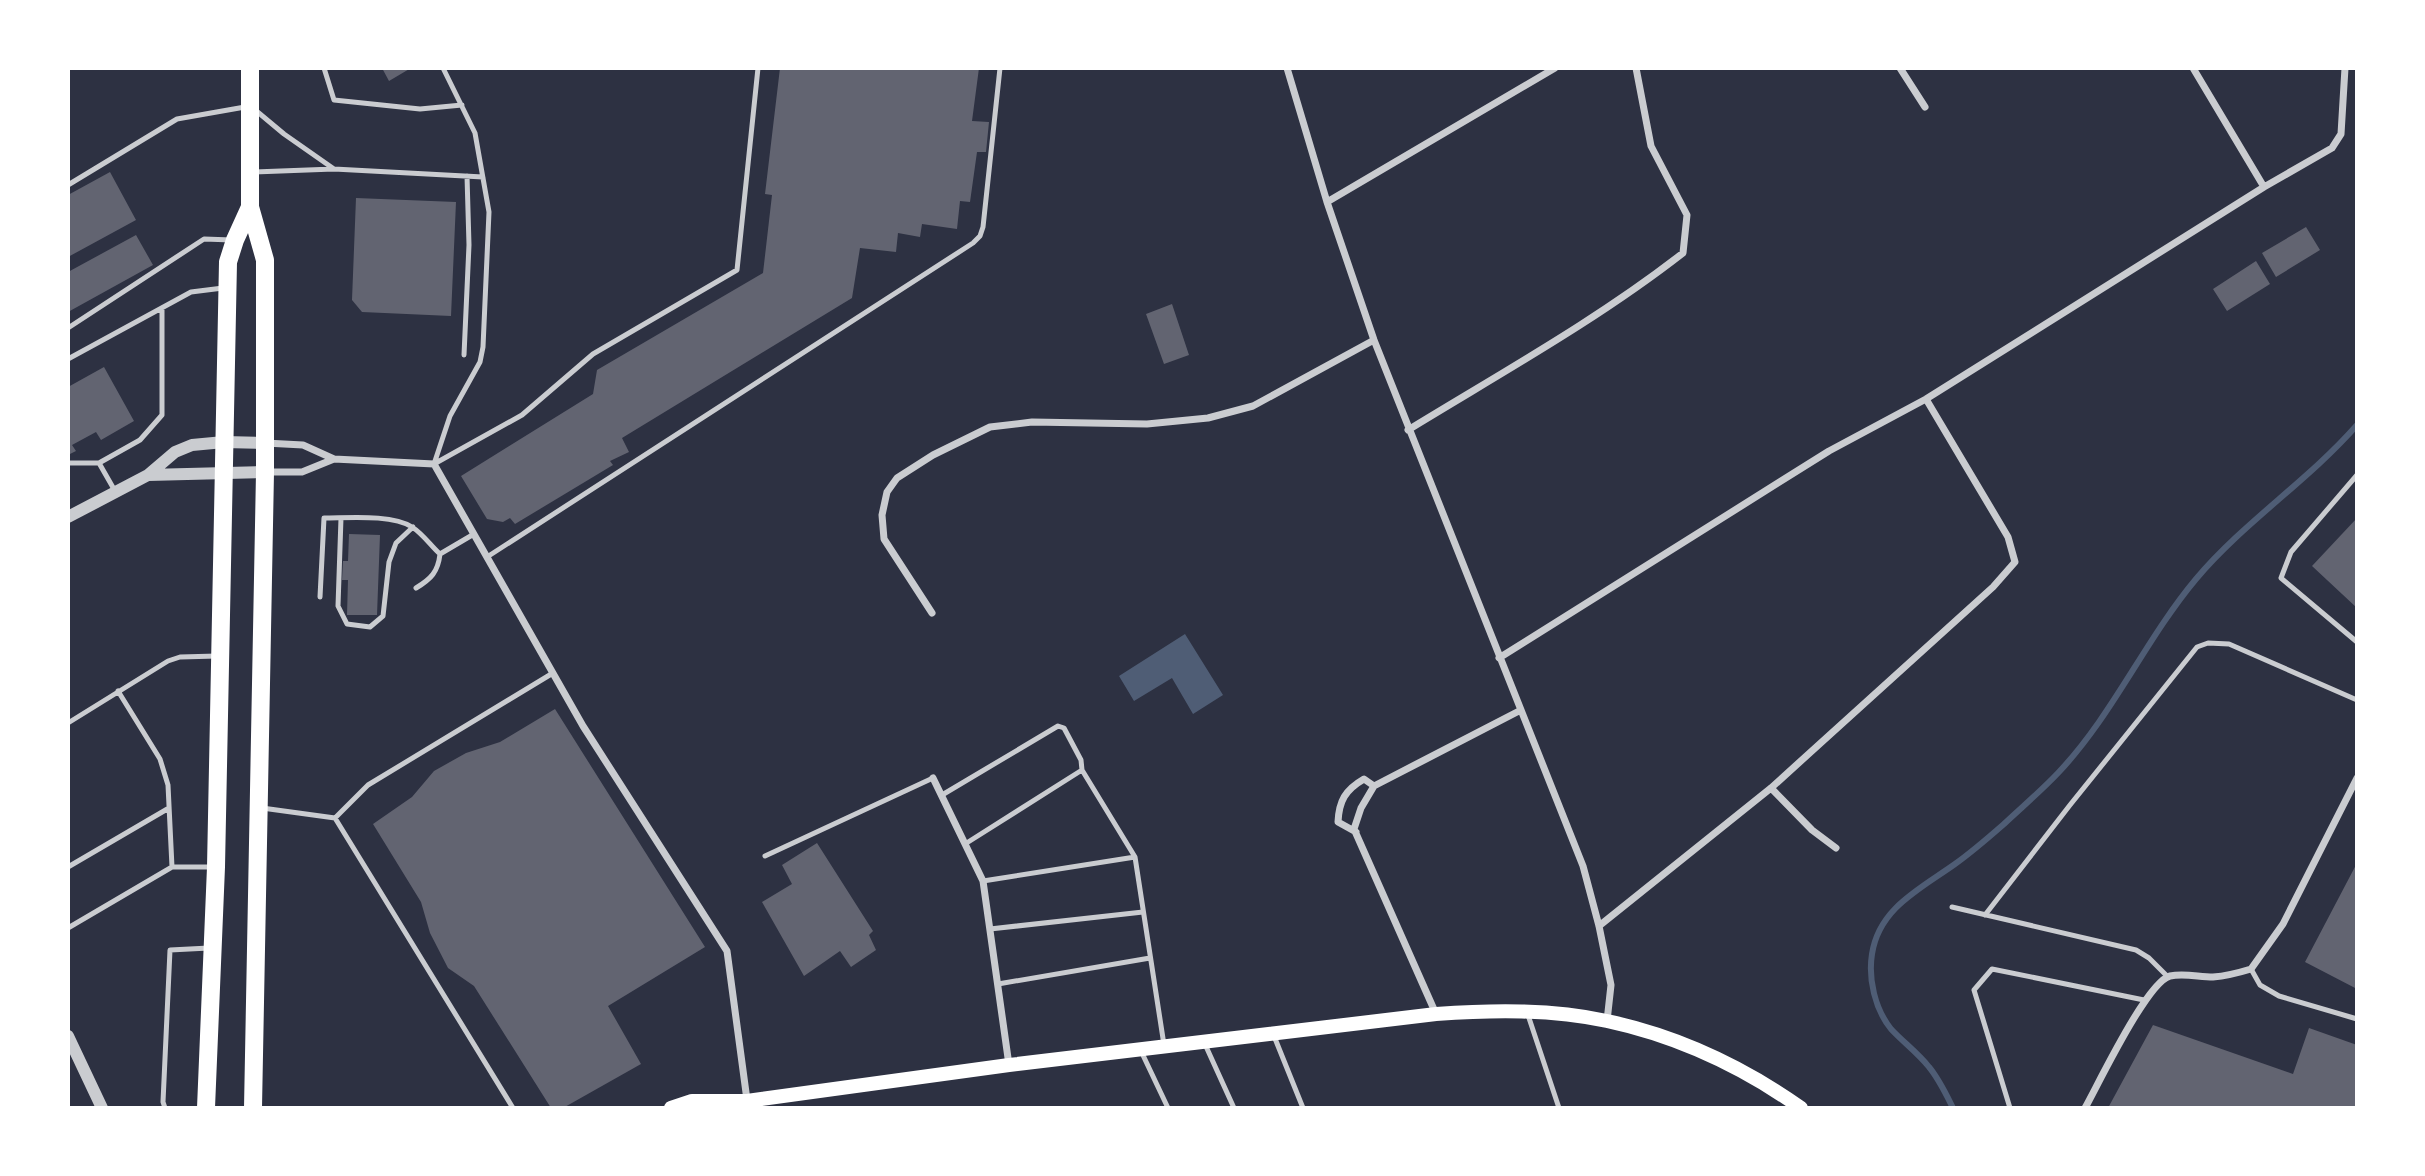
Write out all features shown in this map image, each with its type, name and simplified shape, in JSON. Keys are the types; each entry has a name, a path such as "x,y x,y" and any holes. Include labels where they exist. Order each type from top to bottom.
{"main road":[{"path":"250,68 250,207 265,260 265,472 253,1108"},
{"path":"206,1108 216,867 228,262 250,207"},
{"path":"671,1108 692,1101 744,1106 1009,1065 1436,1014 1527,1012 1607,1021 1692,1047 1765,1083 1801,1108"}],"street":[{"path":"1287,68 1327,202 1374,341 1583,866 1611,985 1607,1021"},
{"path":"1327,202 1555,68"},
{"path":"1408,430 1574,328 1683,253 1687,215 1651,146 1636,68"},
{"path":"1900,68 1925,107"},
{"path":"2193,68 2264,187"},
{"path":"1499,658 1829,451 1926,399 2264,187 2332,149 2341,134 2345,68"},
{"path":"932,613 884,539 882,515 887,492 897,478 933,455 990,427 1032,422 1147,424 1208,418 1253,406 1374,341"},
{"path":"1599,926 1771,788 1993,587 2015,562 2008,537 1926,399"},
{"path":"68,517 148,475 162,461 192,445 224,442 303,445 334,459 434,464 583,726 727,951 744,1106"},
{"path":"148,475 302,472 334,459"},
{"path":"1436,1014 1354,829 1361,808 1374,786 1521,710"},
{"path":"933,778 983,881 1009,1065"},
{"path":"1356,832 1338,822 1343,797 1352,786 1364,779 1374,786"},
{"path":"2085,1108 2144,1000 2157,984 2167,976 2213,977 2250,969 2283,924 2356,783"},
{"path":"1771,788 1812,830 1836,848"},
{"path":"68,1036 102,1108"}],"lane":[{"path":"324,68 334,100 420,109 462,106"},
{"path":"434,464 450,416 480,362 489,212 475,133 443,68"},
{"path":"434,464 522,415 593,354 737,270 758,68"},
{"path":"487,557 973,243 980,236 983,227 1000,68"},
{"path":"68,184 177,119 250,106 334,169"},
{"path":"250,172 334,169 483,177"},
{"path":"464,355 469,245 467,176"},
{"path":"68,328 204,239 235,240"},
{"path":"68,359 191,292 227,287"},
{"path":"68,463 99,463 140,440 162,415 162,308"},
{"path":"99,463 116,493"},
{"path":"2357,475 2291,552 2281,578 2357,642"},
{"path":"320,597 324,518 380,519 402,522 413,527 440,555 439,565 432,578 416,588"},
{"path":"341,518 338,606 347,624 370,627 383,616 388,562 396,542 413,527"},
{"path":"440,555 474,534"},
{"path":"1985,915 2197,647 2208,643 2230,644 2357,700"},
{"path":"68,723 146,673 180,657 220,657"},
{"path":"335,818 368,785 553,673"},
{"path":"118,691 160,759 168,785 172,867"},
{"path":"942,795 1058,726 1064,728 1081,760 1082,771 1135,858 1164,1046"},
{"path":"965,844 1082,771"},
{"path":"765,856 933,778"},
{"path":"259,807 335,818"},
{"path":"68,867 169,808"},
{"path":"335,818 513,1108"},
{"path":"983,881 1135,858"},
{"path":"68,928 172,867 216,867"},
{"path":"1952,907 2136,950 2149,958 2167,976"},
{"path":"990,929 1143,912"},
{"path":"165,1108 163,1102 170,950 212,947"},
{"path":"998,984 1150,958"},
{"path":"2010,1108 1974,990 1992,969 2144,1000"},
{"path":"2250,969 2260,985 2279,996 2357,1019"},
{"path":"1527,1012 1559,1108"},
{"path":"1273,1034 1303,1108"},
{"path":"1205,1042 1234,1108"},
{"path":"1140,1049 1168,1108"}],"water":[{"path":"1185,634 1223,695 1193,714 1172,678 1134,701 1119,676"}],"building":[{"path":"382,68 411,68 389,81"},
{"path":"780,68 979,68 972,121 989,122 986,152 977,152 970,202 960,201 957,229 922,224 920,237 898,233 896,252 860,248 852,298 622,438 629,452 610,461 613,465 515,524 510,518 503,522 487,519 461,476 593,394 597,370 763,273 772,195 765,194"},
{"path":"110,172 136,220 68,257 68,195"},
{"path":"356,198 456,202 451,316 362,312 352,300"},
{"path":"2306,227 2320,250 2276,277 2262,253"},
{"path":"136,235 153,265 68,312 68,272"},
{"path":"2256,261 2270,284 2227,311 2213,289"},
{"path":"1172,304 1189,355 1164,364 1146,314"},
{"path":"104,367 134,421 101,440 96,432 72,445 76,451 68,455 68,387"},
{"path":"2357,518 2357,608 2312,566"},
{"path":"349,534 380,535 377,615 347,615 348,580 342,580 343,561 348,561"},
{"path":"555,709 705,947 608,1006 641,1064 563,1108 551,1108 474,986 448,968 430,933 421,902 373,824 412,797 434,771 466,753 500,742"},
{"path":"817,843 873,931 869,935 876,950 851,967 840,951 804,976 762,902 792,884 782,865"},
{"path":"2357,863 2357,989 2305,962"},
{"path":"2153,1025 2293,1074 2309,1028 2357,1045 2357,1108 2108,1108"}],"waterway":[{"path":"1953,1108 1933,1072 1891,1029 1877,1003 1871,964 1876,938 1883,924 1903,901 1980,845 2058,773 2096,727 2161,627 2196,579 2357,425"}]}
